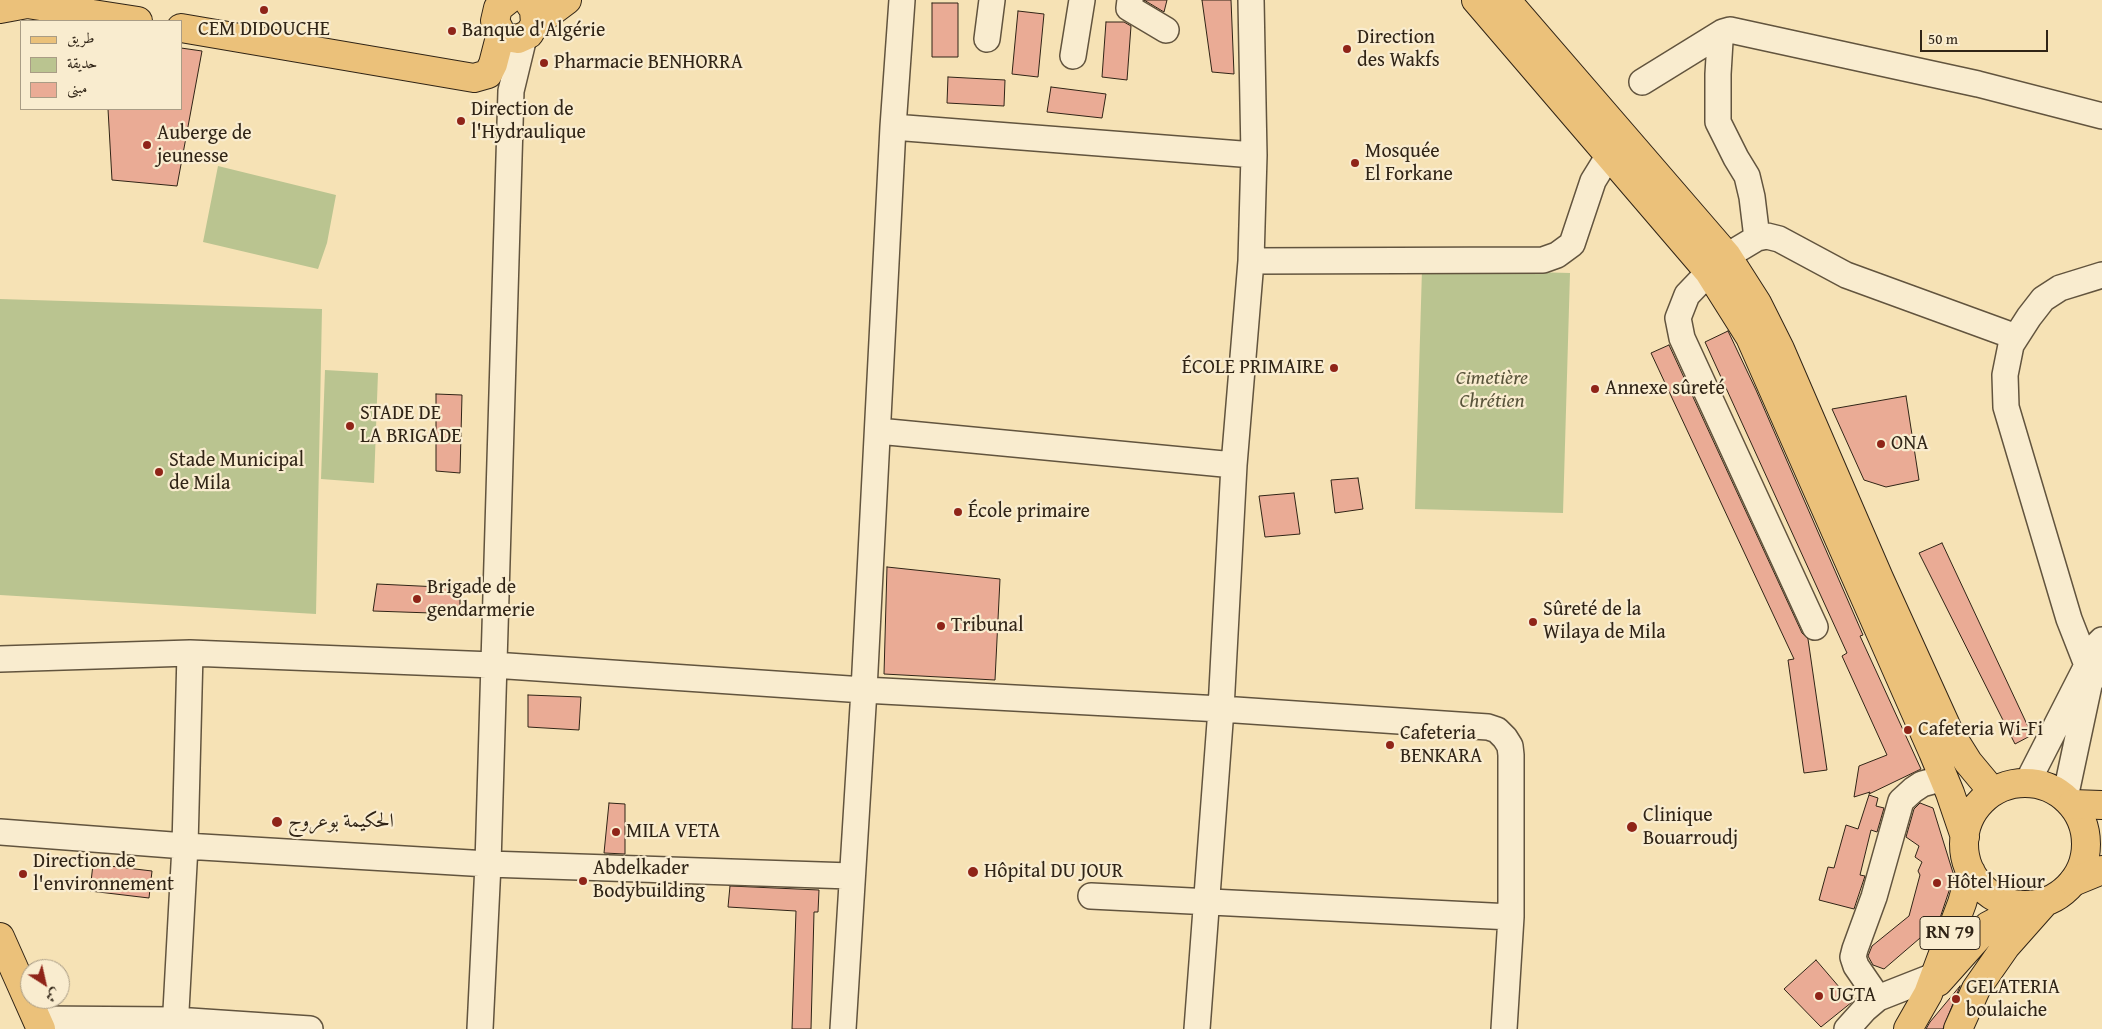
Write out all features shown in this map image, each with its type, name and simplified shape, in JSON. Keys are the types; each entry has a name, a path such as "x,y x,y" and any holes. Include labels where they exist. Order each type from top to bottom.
{"main road":[{"path":"182,28 474,78 488,74 519,10 567,0"},
{"path":"1476,0 1609,155 1758,303 1780,349 1878,578 1948,730 1968,762 1993,792"},
{"path":"1506,0 1718,264 1944,778 1965,837"},
{"path":"0,9 27,4 131,20"},
{"path":"1976,989 1988,926 1976,879 1965,856 1965,837 1969,820 1979,804 1993,792 2010,785 2027,783 2044,786 2059,793 2069,801 2081,818 2086,835 2086,852 2082,868 2073,882 2061,894 1988,926"},
{"path":"2069,801 2102,805"},
{"path":"2073,882 2102,870"},
{"path":"1976,879 1994,897 2011,903 2037,903"},
{"name":"RN 79","path":"1908,1029 1931,985 1962,903 1976,879"},
{"path":"1958,1029 1976,989 2037,903"},
{"name":"RN 79","path":"1931,985 1988,926"},
{"path":"0,937 39,1024"}],"street":[{"path":"843,1029 864,690 893,127 902,0"},
{"path":"987,39 992,0"},
{"path":"1073,56 1082,0"},
{"path":"1197,1029 1221,709 1234,465 1251,261 1254,155 1251,0"},
{"path":"1123,3 1166,30"},
{"path":"480,1029 488,864 511,91 519,10"},
{"path":"1642,82 1723,32 1730,30 1978,84 2102,116"},
{"path":"1723,32 1720,41 1718,74 1718,122 1747,176 1752,197 1757,238"},
{"path":"488,74 511,91"},
{"path":"893,127 1254,155"},
{"path":"1251,261 1543,260 1558,255 1572,244 1592,181 1609,155"},
{"path":"1815,627 1682,338 1678,318 1687,295 1718,264 1757,238 1767,236 1779,239 1846,275 2016,337"},
{"path":"2069,801 2096,659 2069,619 2006,407 2005,374 2011,345 2043,299 2060,288 2102,275"},
{"path":"878,431 1234,465"},
{"path":"175,1025 185,846 190,653"},
{"path":"0,659 190,653 493,665 864,690 1221,709 1488,727 1502,733 1510,746 1511,755 1511,917 1504,1029"},
{"path":"2027,783 2096,659"},
{"path":"1878,998 1856,966 1853,957 1855,949 1874,897 1901,801 1922,784 1944,778"},
{"path":"0,832 185,846 488,864 851,876"},
{"path":"1091,896 1511,917"},
{"path":"1847,1029 1878,998 1914,983 1931,985"},
{"path":"39,1024 175,1025 310,1029"}],"green space":[{"path":"218,166 336,195 327,243 318,269 203,242"},
{"name":"Cimetière Chrétien","path":"1422,269 1570,273 1563,513 1415,509"},
{"name":"Stade Municipal de Mila","path":"0,299 322,309 316,614 0,595"},
{"name":"STADE DE LA BRIGADE","path":"325,370 378,373 374,483 321,479"}],"building":[{"path":"1144,0 1167,0 1164,12"},
{"path":"1202,0 1231,0 1234,74 1212,72"},
{"path":"932,3 958,3 958,57 932,57"},
{"path":"1018,11 1044,14 1038,77 1012,74"},
{"path":"1106,22 1124,22 1131,26 1127,80 1102,77"},
{"name":"Auberge de jeunesse","path":"182,48 202,51 177,186 112,180 108,110 182,110"},
{"path":"948,77 1005,80 1004,106 947,103"},
{"path":"1051,87 1106,94 1102,118 1047,112"},
{"path":"1728,331 1756,390 1863,635 1860,636 1921,769 1869,794 1870,792 1854,797 1859,766 1887,755 1842,656 1847,653 1705,342"},
{"path":"1669,345 1802,633 1808,639 1827,770 1804,773 1788,660 1794,659 1651,353"},
{"path":"436,394 462,395 460,473 436,471"},
{"name":"ONA","path":"1906,396 1919,480 1886,487 1864,480 1832,409"},
{"path":"1358,478 1363,509 1335,513 1331,480"},
{"path":"1294,493 1300,534 1265,537 1259,496"},
{"path":"1942,543 2032,735 2015,744 1919,553"},
{"name":"Tribunal","path":"887,567 1000,579 995,680 884,674"},
{"name":"Brigade de gendarmerie","path":"377,584 460,588 460,614 373,611"},
{"path":"528,695 581,697 579,730 528,727"},
{"path":"1869,795 1878,798 1876,806 1884,808 1877,832 1871,830 1860,875 1865,876 1854,909 1819,900 1828,867 1834,868 1846,825 1858,829"},
{"name":"MILA VETA","path":"609,803 625,804 625,854 604,853"},
{"name":"Hôtel Hiour","path":"1920,803 1933,808 1954,876 1937,927 1934,926 1884,969 1873,965 1868,956 1872,946 1909,916 1920,875 1918,871 1922,862 1915,857 1919,846 1906,837 1914,809"},
{"path":"93,864 152,871 149,898 90,891"},
{"path":"730,886 819,890 818,912 814,912 811,1029 792,1029 796,911 728,907"},
{"name":"UGTA","path":"1816,960 1852,1002 1821,1027 1784,989"},
{"path":"1960,986 1943,1029 1926,1029 1930,1022"}],"place":[{"name":"CEM DIDOUCHE","path":"264,10"},
{"name":"Banque d'Algérie","path":"452,31"},
{"name":"Direction des Wakfs","path":"1347,49"},
{"name":"Pharmacie BENHORRA","path":"544,63"},
{"name":"Direction de l'Hydraulique","path":"461,121"},
{"name":"Auberge de jeunesse","path":"147,145"},
{"name":"Mosquée El Forkane","path":"1355,163"},
{"name":"ÉCOLE PRIMAIRE","path":"1334,368"},
{"name":"Annexe sûreté","path":"1595,389"},
{"name":"STADE DE LA BRIGADE","path":"350,426"},
{"name":"ONA","path":"1881,444"},
{"name":"Stade Municipal de Mila","path":"159,472"},
{"name":"École primaire","path":"958,512"},
{"name":"Brigade de gendarmerie","path":"417,599"},
{"name":"Sûreté de la Wilaya de Mila","path":"1533,622"},
{"name":"Tribunal","path":"941,626"},
{"name":"Cafeteria Wi-Fi","path":"1908,730"},
{"name":"Cafeteria BENKARA","path":"1390,745"},
{"name":"الحكيمة بوعروج","path":"277,822"},
{"name":"Clinique Bouarroudj","path":"1632,827"},
{"name":"MILA VETA","path":"616,832"},
{"name":"Hôpital DU JOUR","path":"973,872"},
{"name":"Direction de l'environnement","path":"23,874"},
{"name":"Abdelkader Bodybuilding","path":"583,881"},
{"name":"Hôtel Hiour","path":"1937,883"},
{"name":"UGTA","path":"1819,996"},
{"name":"GELATERIA boulaiche","path":"1956,999"}]}
